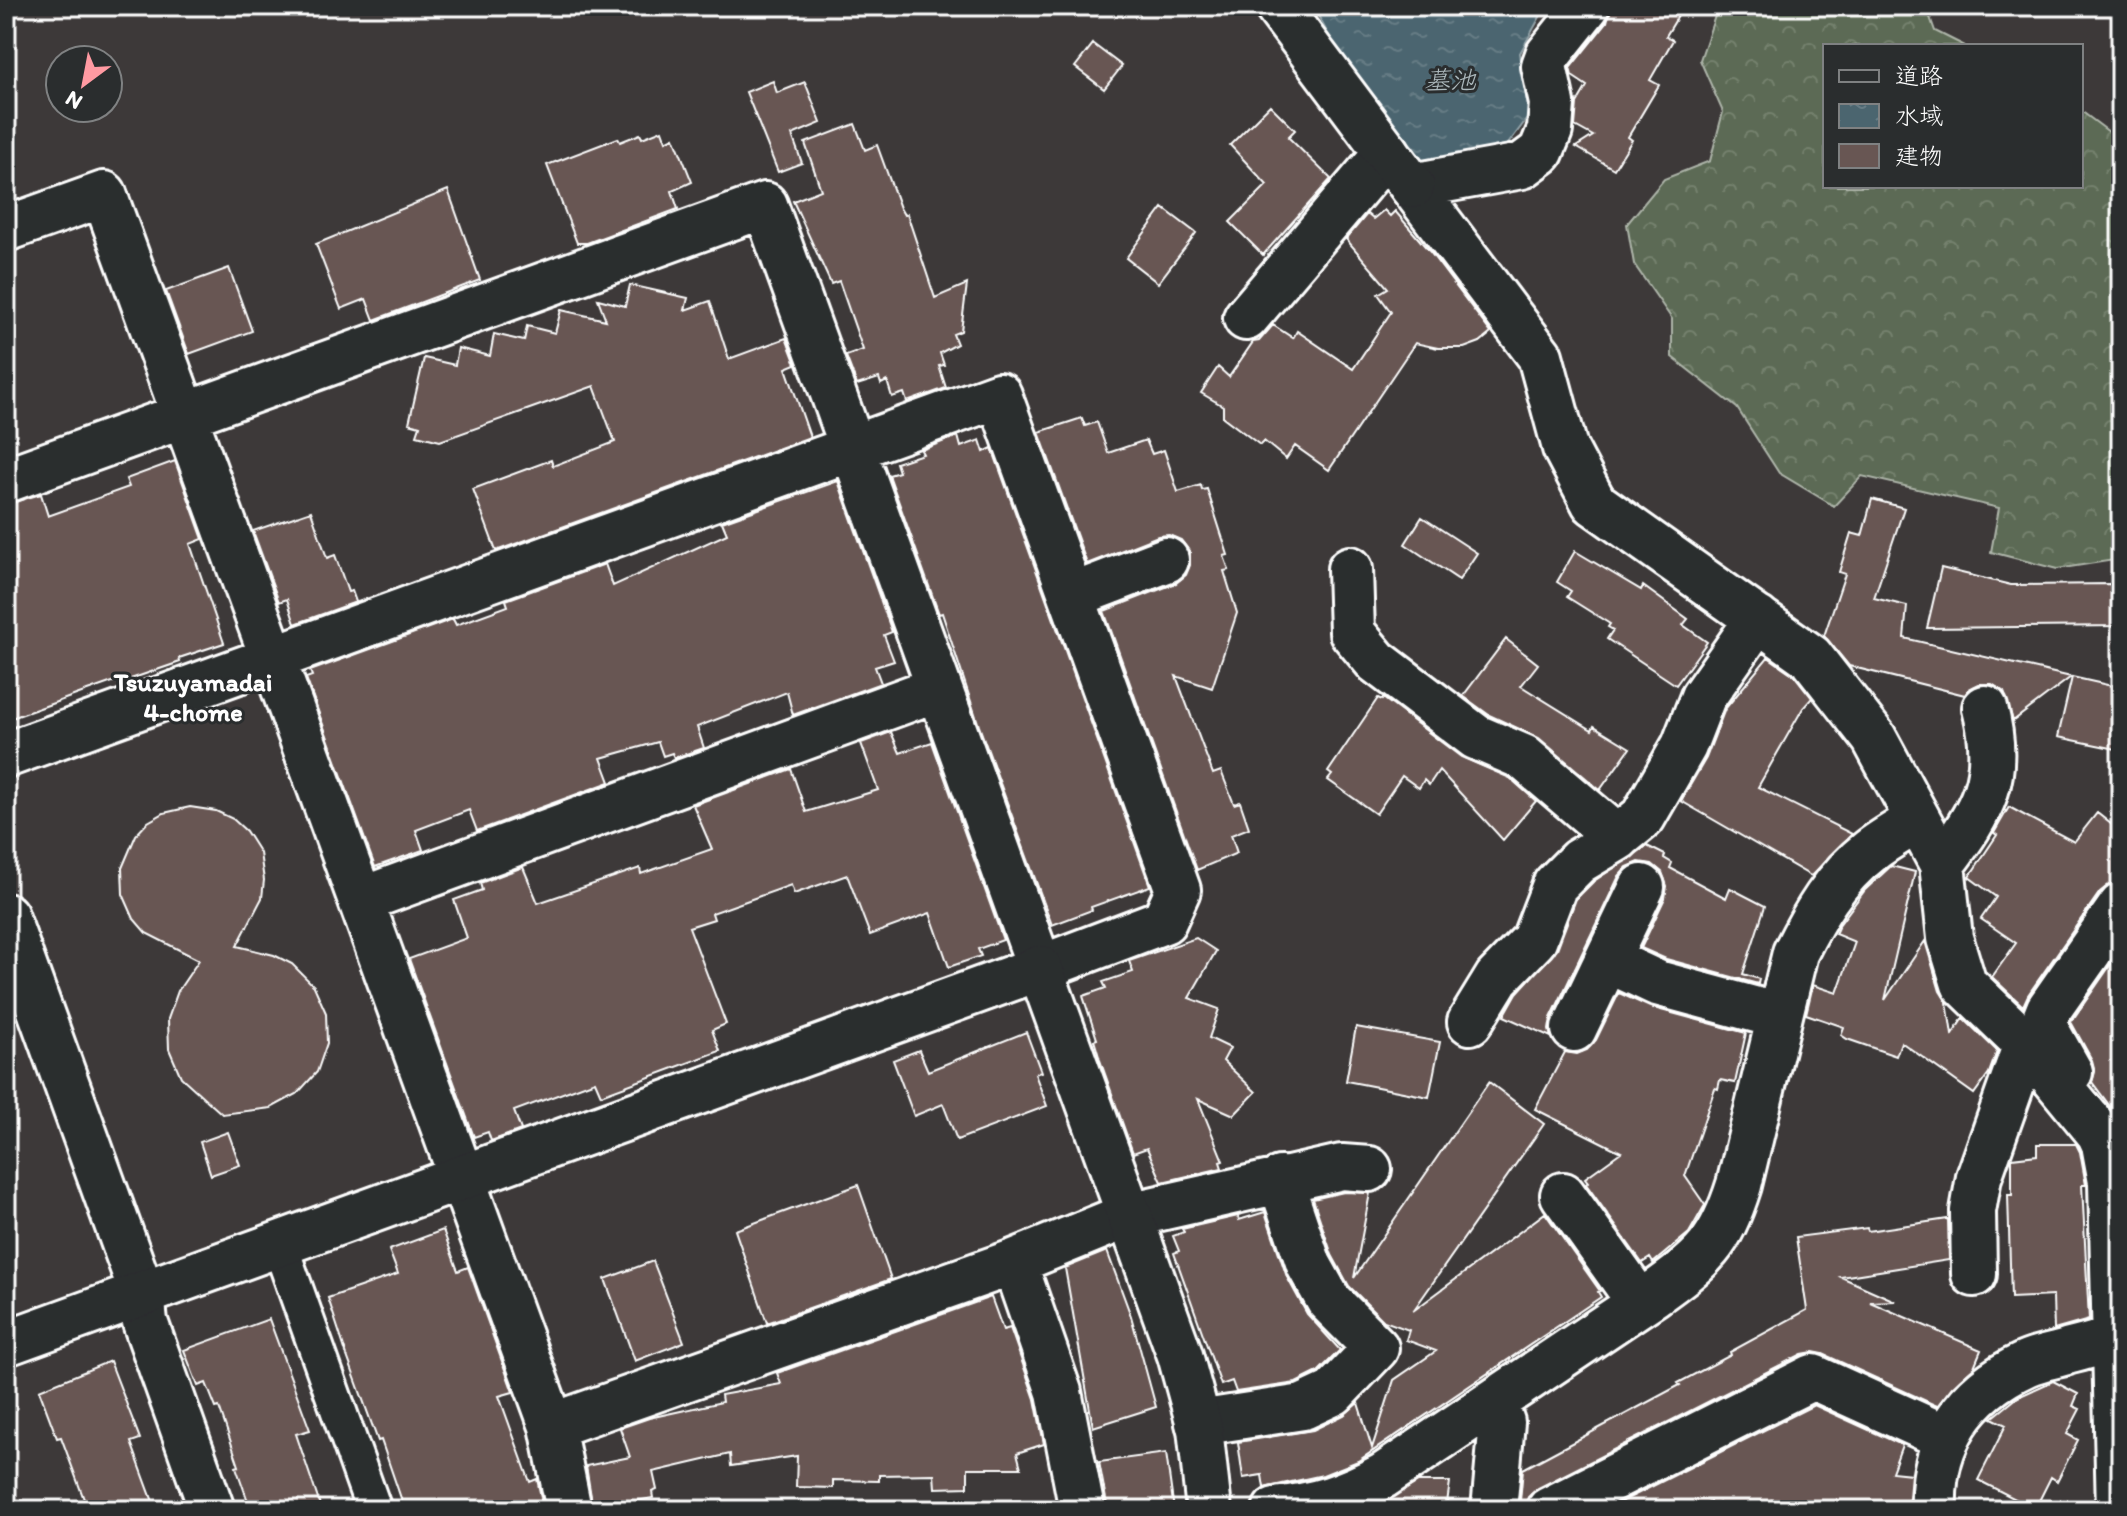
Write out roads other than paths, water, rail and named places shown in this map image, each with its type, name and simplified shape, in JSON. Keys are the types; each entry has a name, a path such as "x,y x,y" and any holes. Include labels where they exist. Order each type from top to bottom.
{"street":[{"path":"1277,6 1540,356 1565,448 1594,503 1811,657 1874,738 1942,864 1950,938 1964,984 2026,1044 2105,1130"},
{"path":"1246,318 1400,169 1522,166 1541,152 1550,130 1552,103 1544,66 1548,55 1587,6"},
{"path":"6,229 104,194 187,415 552,1426 569,1510"},
{"path":"6,480 765,205 1180,1355 1198,1423 1209,1510"},
{"path":"6,755 999,395 1178,890 1164,921 6,1343"},
{"path":"1072,596 1166,560"},
{"path":"1350,569 1352,632 1376,661 1476,737 1523,757 1618,838"},
{"path":"1470,1022 1497,978 1534,940 1555,885 1579,861 1618,838 1643,817 1684,746 1703,697 1758,619"},
{"path":"361,900 939,688"},
{"path":"1942,864 1970,828 1986,794 1993,761 1992,737 1985,708"},
{"path":"1275,1510 1316,1505 1346,1495 1383,1476 1682,1274 1711,1248 1729,1218 1739,1185 1795,953 1812,919 1840,879 1869,851 1918,820"},
{"path":"1574,1029 1642,887"},
{"path":"2119,1510 2117,1340 2111,1182 2104,1144 2105,1130 2043,1024 2049,1009 2121,906"},
{"path":"6,916 142,1293 145,1322 212,1510"},
{"path":"1608,960 1657,983 1779,1016"},
{"path":"1974,1274 1973,1211 1979,1177 2026,1044"},
{"path":"552,1426 1014,1262 1129,1215 1342,1167 1369,1169"},
{"path":"1198,1423 1303,1407 1333,1393 1376,1348 1329,1301 1309,1265 1280,1179"},
{"path":"1563,1195 1640,1303"},
{"path":"279,1243 374,1510"},
{"path":"1014,1262 1059,1392 1082,1510"},
{"path":"1934,1510 1933,1494 1939,1457 1947,1438 1957,1418 1996,1381 2028,1363 2117,1340"},
{"path":"1549,1510 1813,1377 1947,1438"},
{"path":"1493,1402 1502,1422 1494,1510"}],"water":[{"name":"墓池","path":"1313,6 1546,6 1520,53 1529,116 1505,148 1422,166 1337,51"}],"district":[{"name":"Tsuzuyamadai 4-chome","path":"193,697"}]}
